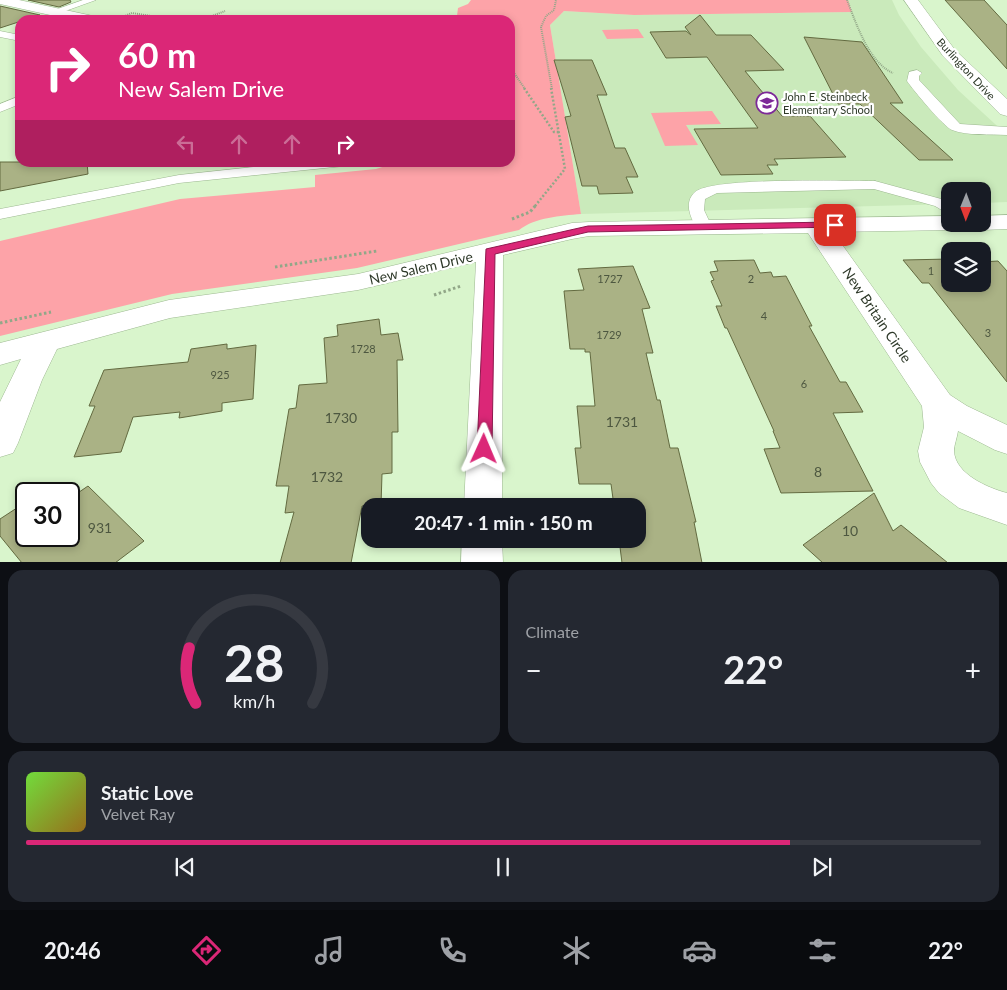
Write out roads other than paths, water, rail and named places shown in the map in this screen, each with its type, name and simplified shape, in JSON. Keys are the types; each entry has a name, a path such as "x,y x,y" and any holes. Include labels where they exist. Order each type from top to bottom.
{"street":[{"name":"Burlington Drive","path":"911,0 949,52 1007,110"},
{"path":"0,8 7,2 54,15"},
{"path":"991,222 1007,222"},
{"name":"New Salem Drive","path":"0,354 136,316 204,302 358,282 588,229 941,223"},
{"name":"New Britain Circle","path":"816,225 938,404 962,419 1007,440"},
{"path":"483,498 490,252"},
{"path":"0,443 26,380 45,342"},
{"name":"New Britain Circle","path":"938,404 941,426 936,449 938,461 946,474 959,487 976,499 1007,509"},
{"path":"482,548 482,562"}],"lane":[{"path":"54,15 92,0"},
{"path":"2,34 15,30"},
{"path":"2,34 15,37"},
{"path":"917,73 913,74 913,81 952,124 964,129 1007,131"},
{"path":"0,108 15,102"},
{"path":"0,214 179,179 295,167"},
{"path":"704,226 696,213 694,205 696,199 700,194 724,186 875,185 941,204"}],"place":[{"name":"John E. Steinbeck Elementary School","path":"767,103"}]}
